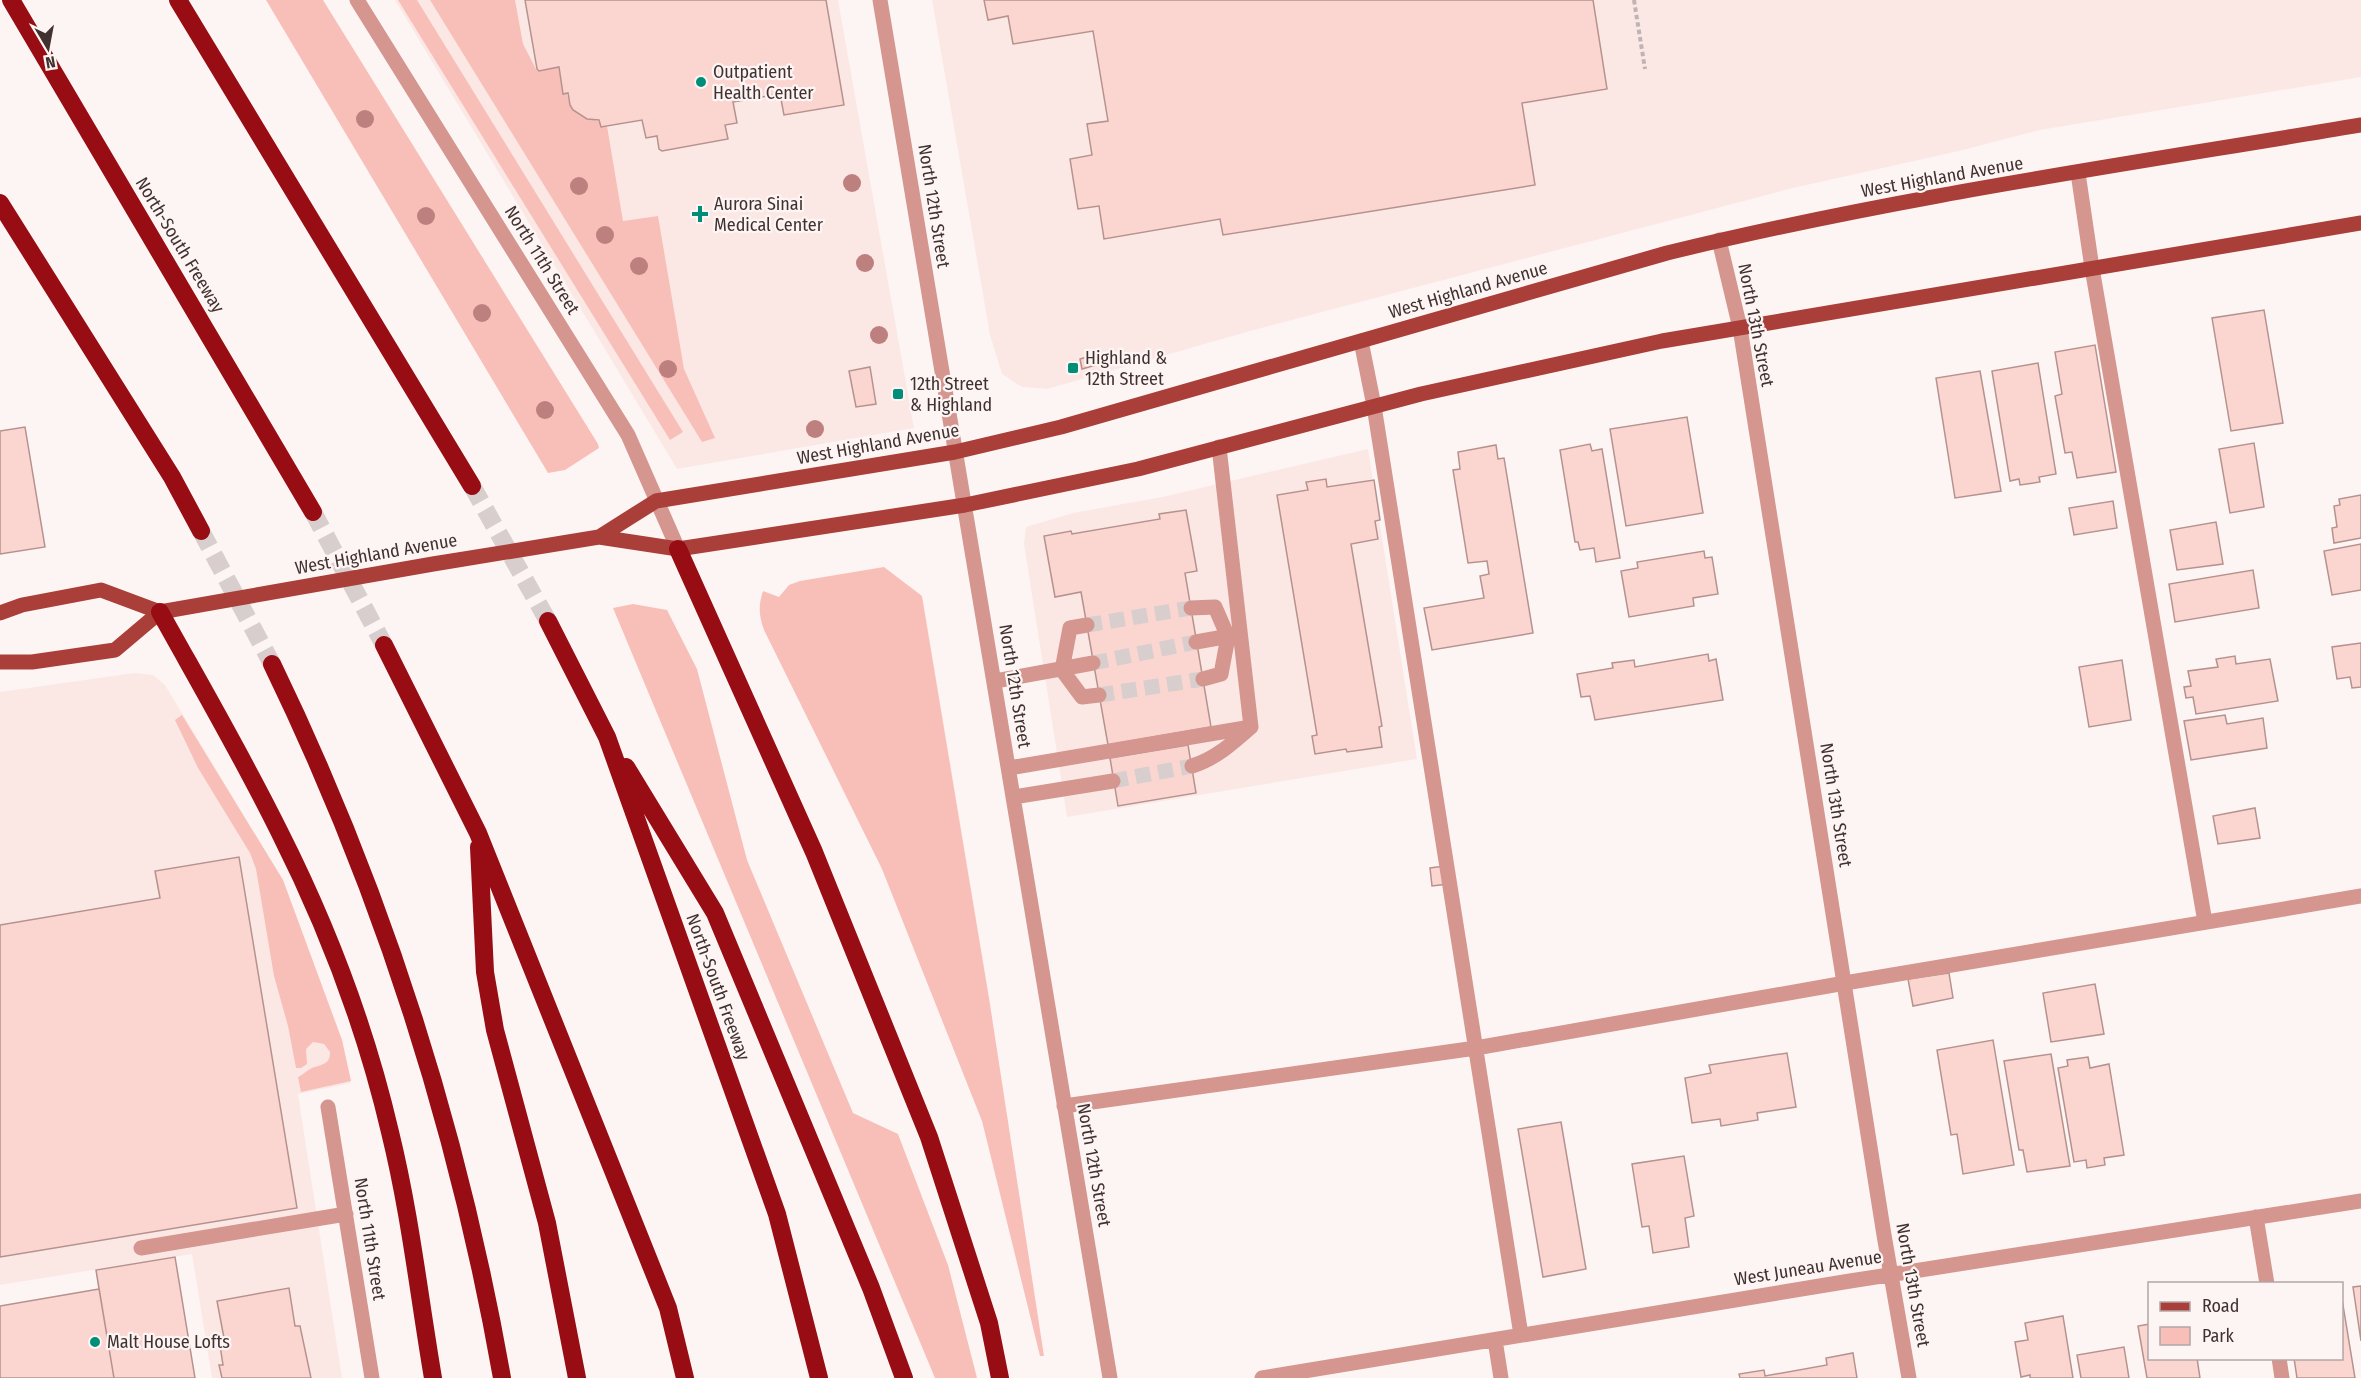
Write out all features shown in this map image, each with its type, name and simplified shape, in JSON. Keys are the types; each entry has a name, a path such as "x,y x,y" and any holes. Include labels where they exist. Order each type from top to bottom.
{"highway":[{"name":"North-South Freeway","path":"11,0 313,512"},
{"path":"178,0 472,486"},
{"path":"0,203 172,477 201,531"},
{"path":"678,549 814,852 929,1137 989,1323 1000,1378"},
{"path":"160,612 280,832 318,915 339,968 367,1049 390,1131 410,1224 433,1378"},
{"name":"North-South Freeway","path":"548,621 607,737 777,1214 819,1378"},
{"path":"384,645 478,833 668,1308 685,1378"},
{"path":"272,664 313,748 349,834 385,929 415,1020 451,1143 474,1237 502,1378"},
{"path":"607,737 716,913 866,1277 904,1378"},
{"path":"478,833 485,972 495,1030 547,1223 577,1378"}],"main road":[{"name":"West Highland Avenue","path":"599,537 656,501 955,452 1061,427 1719,240 1842,214 2361,125"},
{"name":"West Highland Avenue","path":"160,612 599,537 678,549 965,505 1138,469 1374,406 1541,366 1662,341 2361,223"},
{"path":"0,613 22,605 101,590 160,612 116,650 32,662 0,662"}],"street":[{"name":"North 11th Street","path":"357,0 628,435 678,549"},
{"name":"North 12th Street","path":"880,0 1110,1378"},
{"path":"2078,173 2092,268 2205,922"},
{"name":"North 13th Street","path":"1719,240 1740,328 1909,1378"},
{"path":"1361,341 1374,406 1521,1335"},
{"path":"1219,447 1235,636 1251,727"},
{"path":"1191,608 1215,607 1235,636"},
{"path":"1087,625 1070,628 1062,670 1082,697 1099,695"},
{"path":"1196,642 1235,636"},
{"path":"1203,679 1221,674 1235,636"},
{"path":"995,681 1093,663"},
{"path":"1192,766 1203,763 1228,748 1251,727"},
{"path":"1009,768 1251,727"},
{"path":"1014,797 1113,781"},
{"path":"1064,1106 1476,1048 2361,896"},
{"name":"North 11th Street","path":"328,1107 372,1378"},
{"name":"West Juneau Avenue","path":"1263,1378 2361,1201"},
{"path":"141,1248 346,1214"},
{"path":"2256,1217 2267,1282"},
{"path":"1495,1340 1501,1378"},
{"path":"2279,1360 2282,1378"}],"path":[{"path":"1634,0 1645,69"}],"shaded area":[{"name":"Aurora Sinai Medical Center","path":"395,0 838,0 914,428 677,469"},
{"path":"932,0 2361,0 2361,77 2040,130 1959,151 1793,188 1250,331 1047,389 1022,387 1002,374 990,335"},
{"path":"1368,449 1417,759 1067,817 1024,544 1026,527 1073,513 1162,497"},
{"path":"134,673 153,675 165,685 283,880 342,1040 351,1083 298,1094 342,1378 212,1378 192,1254 0,1285 0,692"}],"green space":[{"path":"266,0 323,0 599,448 565,470 548,473"},
{"path":"398,0 417,0 683,432 670,440"},
{"path":"430,0 515,0 523,44 536,69 539,71 559,67 570,105 574,110 607,126 623,221 658,216 684,369 715,438 702,442"},
{"path":"884,567 922,596 989,998 1044,1356 1040,1356 982,1121 882,869 761,620 760,606 763,591 779,597 789,585 800,581"},
{"path":"633,604 667,610 697,669 747,860 853,1113 898,1134 948,1265 977,1378 935,1378 613,608"},
{"path":"182,715 283,880 342,1040 351,1081 301,1092 298,1077 327,1062 330,1052 324,1044 313,1042 306,1049 307,1064 296,1068 288,1026 274,976 256,869 250,853 198,768 175,720"}],"building":[{"name":"Outpatient Health Center","path":"525,0 826,0 844,105 784,115 780,94 733,102 737,123 725,125 728,139 662,151 659,149 657,136 646,138 642,120 601,127 599,120 587,119 573,110 568,93 563,94 559,67 539,71 537,69"},
{"path":"984,0 1593,0 1607,89 1522,103 1535,185 1223,235 1220,219 1104,239 1099,206 1078,209 1070,159 1092,155 1087,124 1108,121 1093,31 1013,44 1008,16 988,20"},
{"path":"2264,310 2283,423 2231,431 2212,318"},
{"path":"2095,345 2116,472 2077,478 2072,452 2065,453 2055,396 2062,394 2055,352"},
{"path":"1094,355 1096,365 1082,369 1080,359"},
{"path":"2038,363 2056,474 2039,477 2040,482 2020,485 2019,479 2010,481 1992,371"},
{"path":"870,367 876,404 856,407 849,371"},
{"path":"1980,371 2001,491 1955,498 1936,378"},
{"path":"1687,417 1703,513 1626,526 1610,429"},
{"path":"25,427 45,547 0,554 0,431"},
{"path":"2254,443 2264,507 2230,513 2219,449"},
{"path":"1590,444 1592,451 1602,449 1620,558 1596,562 1594,548 1580,550 1578,542 1575,542 1560,450"},
{"path":"1496,445 1498,459 1504,458 1533,633 1432,650 1424,608 1484,598 1480,576 1489,574 1487,561 1468,563 1453,470 1460,469 1458,452"},
{"path":"1326,479 1327,487 1374,480 1380,520 1375,521 1378,539 1351,544 1382,726 1379,727 1382,747 1315,754 1312,736 1317,735 1277,495 1308,490 1306,482"},
{"path":"2361,495 2361,538 2334,543 2332,528 2337,527 2334,506 2340,505 2339,499"},
{"path":"2113,501 2117,528 2074,535 2069,508"},
{"path":"1186,510 1197,571 1185,573 1211,727 1108,745 1081,592 1055,597 1044,536 1071,531 1072,534 1160,519 1159,514"},
{"path":"2216,522 2223,564 2177,570 2170,530"},
{"path":"2361,544 2361,590 2332,595 2324,551"},
{"path":"1704,551 1705,558 1712,557 1718,594 1693,598 1694,606 1629,617 1621,571 1638,568 1637,562"},
{"path":"2253,570 2259,608 2175,622 2169,584"},
{"path":"2361,643 2361,687 2352,688 2350,677 2337,679 2332,647"},
{"path":"1708,654 1709,661 1716,659 1723,700 1595,720 1590,696 1581,697 1577,674 1613,668 1612,663 1634,660 1635,667"},
{"path":"2235,656 2236,664 2270,659 2278,701 2196,714 2193,697 2186,698 2184,687 2191,686 2188,671 2218,667 2216,659"},
{"path":"2122,660 2131,720 2089,727 2079,667"},
{"path":"2225,715 2227,724 2263,718 2267,748 2191,760 2184,721"},
{"path":"1188,745 1196,793 1118,806 1110,758"},
{"path":"2255,808 2260,838 2218,844 2213,816"},
{"path":"239,857 297,1208 0,1257 0,925 160,898 155,871"},
{"path":"1445,866 1448,884 1432,886 1430,868"},
{"path":"1949,973 1953,998 1913,1006 1908,979"},
{"path":"2095,984 2104,1034 2051,1042 2043,993"},
{"path":"1993,1040 2014,1165 1963,1174 1957,1134 1951,1135 1937,1050"},
{"path":"1787,1053 1796,1107 1757,1113 1758,1120 1721,1126 1720,1119 1692,1123 1685,1078 1711,1073 1709,1065"},
{"path":"2051,1054 2070,1166 2027,1172 2023,1150 2019,1150 2004,1061"},
{"path":"2088,1057 2090,1068 2109,1064 2124,1155 2104,1158 2105,1165 2087,1168 2086,1160 2074,1162 2058,1068 2068,1066 2067,1060"},
{"path":"1561,1122 1586,1269 1543,1277 1518,1129"},
{"path":"1684,1156 1694,1216 1685,1218 1689,1247 1653,1253 1649,1226 1642,1227 1632,1164"},
{"path":"175,1257 195,1378 114,1378 96,1270"},
{"name":"Malt House Lofts","path":"175,1257 195,1378 0,1378 0,1306 99,1289 96,1270"},
{"path":"2361,1286 2361,1341 2353,1287"},
{"path":"289,1288 295,1326 300,1326 311,1378 222,1378 219,1365 223,1365 219,1339 224,1338 217,1301"},
{"path":"99,1289 114,1378 0,1378 0,1306"},
{"path":"2343,1305 2355,1378 2297,1378 2294,1360 2343,1360"},
{"path":"2063,1316 2073,1378 2030,1378 2030,1375 2021,1377 2015,1342 2028,1340 2025,1323"},
{"path":"2148,1324 2148,1360 2197,1360 2200,1378 2147,1378 2138,1326"},
{"path":"2124,1347 2129,1378 2081,1378 2077,1355"},
{"path":"1853,1353 1857,1378 1740,1378 1739,1374 1764,1370 1765,1376 1827,1365 1826,1358"}],"tunnel":[{"path":"472,486 548,621"},
{"path":"313,512 384,645"},
{"path":"201,531 272,664"},
{"path":"1087,625 1191,608"},
{"path":"1093,663 1196,642"},
{"path":"1099,695 1203,679"},
{"path":"1113,781 1192,766"}],"place":[{"name":"Outpatient Health Center","path":"701,82"},
{"name":"Aurora Sinai Medical Center","path":"700,214"},
{"name":"Highland & 12th Street","path":"1073,368"},
{"name":"12th Street & Highland","path":"898,394"},
{"name":"Malt House Lofts","path":"95,1342"}]}
